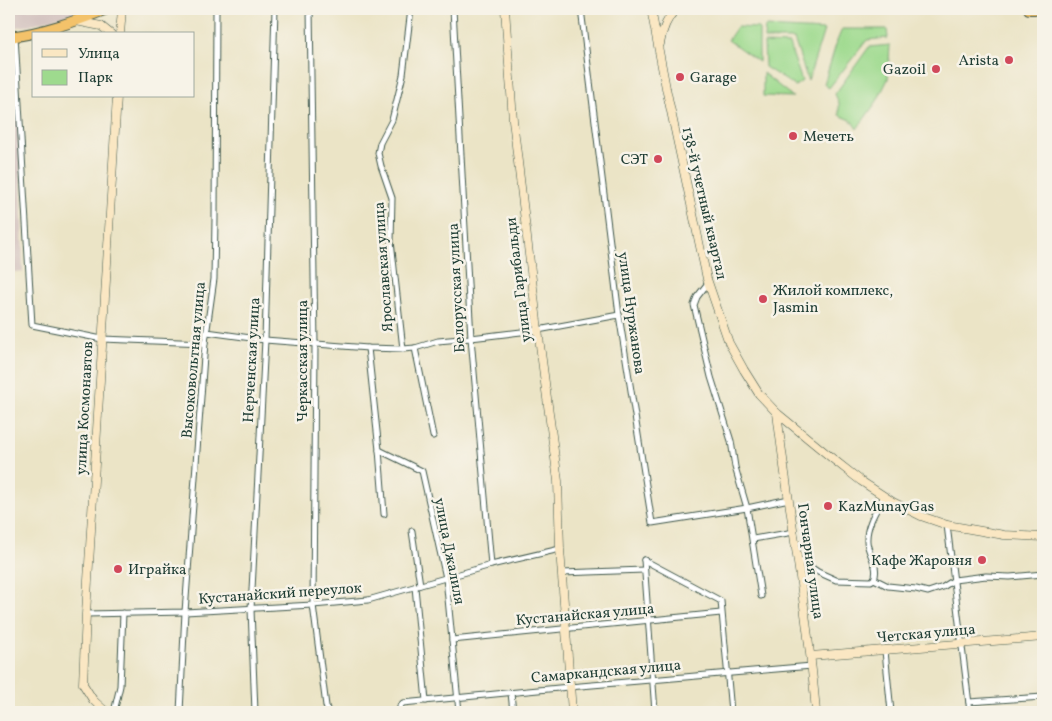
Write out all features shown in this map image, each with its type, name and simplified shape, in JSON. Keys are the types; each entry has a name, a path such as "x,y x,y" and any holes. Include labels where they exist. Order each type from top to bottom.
{"highway":[{"path":"12,36 76,21 107,9"},
{"path":"1029,9 1040,9"}],"street":[{"path":"76,21 95,9"},
{"path":"120,32 122,9"},
{"name":"Высоковольтная улица","path":"180,712 205,343 214,280 216,9"},
{"name":"Нерченская улица","path":"255,712 251,609 265,340 275,9"},
{"name":"Черкасская улица","path":"310,9 316,344 313,605 328,712"},
{"name":"Ярославская улица","path":"403,350 391,241 392,198 378,153 380,143 392,120 403,75 411,9"},
{"name":"Белорусская улица","path":"453,9 471,338 491,565"},
{"name":"улица Гарибальди","path":"505,9 513,120 558,482 560,549 572,712"},
{"name":"улица Нуржанова","path":"581,9 619,315 652,523 747,508 789,499"},
{"name":"138-й учетный квартал","path":"652,9 659,53 708,283 730,343 759,394 776,413 833,459 884,496 922,516 947,525 1004,534 1043,537"},
{"path":"659,53 664,24 676,9"},
{"path":"76,21 101,26 108,32"},
{"path":"12,36 32,325 102,339 205,343"},
{"name":"улица Космонавтов","path":"106,712 93,700 83,684 116,98"},
{"path":"708,283 697,297 694,305 711,377 731,440 736,468 747,508 761,596"},
{"path":"206,332 265,340 403,350 438,341 538,330 619,315"},
{"name":"Ярославская улица","path":"368,348 384,514"},
{"path":"415,348 433,436"},
{"name":"Гончарная улица","path":"776,413 811,656 816,712"},
{"name":"улица Джалиля","path":"379,450 422,471 446,578 459,712"},
{"path":"874,579 876,571 866,543 867,532 884,496"},
{"path":"947,525 970,712"},
{"path":"412,531 426,701"},
{"path":"753,539 794,532"},
{"name":"Кустанайский переулок","path":"86,614 251,609 368,600 491,565 560,549"},
{"path":"797,558 818,572 836,580 874,579 888,586 928,592 943,587 954,580 986,576 1010,577 1043,574"},
{"path":"655,712 644,560 721,601 732,712"},
{"path":"562,573 644,570"},
{"path":"114,712 120,686 124,613"},
{"name":"Кустанайская улица","path":"452,640 721,613"},
{"name":"Четская улица","path":"811,656 1043,637"},
{"path":"885,651 891,712"},
{"name":"Самаркандская улица","path":"400,712 400,706 403,703 812,666"},
{"path":"512,693 513,712"},
{"path":"969,702 1043,697"}],"shaded area":[{"path":"9,9 83,9 26,26 9,28"},
{"path":"9,45 15,45 21,164 23,272 9,272"}],"green space":[{"path":"737,27 759,28 759,62 728,40"},
{"path":"765,27 824,30 808,81 794,39 764,39"},
{"path":"842,29 887,29 888,38 867,40 829,88 824,84"},
{"path":"764,43 789,44 802,81 795,86 765,67"},
{"path":"890,45 888,79 877,101 857,129 851,120 839,115 839,103 835,94 869,47"},
{"path":"763,73 793,97 763,96"}],"place":[{"name":"Arista","path":"1009,60"},
{"name":"Gazoil","path":"936,69"},
{"name":"Garage","path":"680,77"},
{"name":"Мечеть","path":"793,136"},
{"name":"СЭТ","path":"658,159"},
{"name":"Жилой комплекс, Jasmin","path":"763,299"},
{"name":"KazMunayGas","path":"828,506"},
{"name":"Кафе Жаровня","path":"982,560"},
{"name":"Играйка","path":"118,569"}]}
